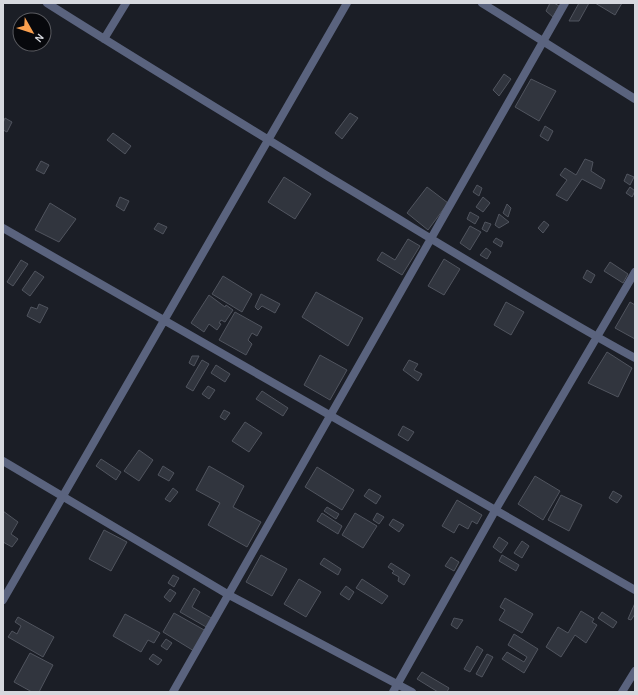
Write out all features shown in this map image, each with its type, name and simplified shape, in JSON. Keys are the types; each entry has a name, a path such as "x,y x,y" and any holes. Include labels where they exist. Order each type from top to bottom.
{"street":[{"path":"47,3 430,238 635,358"},
{"path":"104,39 126,3"},
{"path":"3,600 347,3"},
{"path":"482,3 635,99"},
{"path":"173,692 565,3"},
{"path":"3,228 635,590"},
{"path":"393,692 496,510 635,272"},
{"path":"3,461 229,595 412,692"},
{"path":"622,692 635,671"}],"building":[{"path":"550,3 554,3 559,6 553,17 546,11"},
{"path":"579,3 589,3 579,21 569,21"},
{"path":"595,3 622,3 615,15"},
{"path":"504,74 511,79 499,96 493,90"},
{"path":"531,79 556,91 539,121 515,107"},
{"path":"350,113 358,118 342,139 335,133"},
{"path":"5,118 12,122 7,132 3,130"},
{"path":"545,126 553,131 548,141 540,136"},
{"path":"113,133 131,146 125,154 107,140"},
{"path":"585,159 593,162 591,171 605,180 601,189 582,179 567,201 556,195 567,180 560,175 565,168 576,175"},
{"path":"41,161 49,165 44,174 36,170"},
{"path":"627,174 634,177 630,185 624,181"},
{"path":"284,177 311,194 295,219 268,202"},
{"path":"477,185 482,188 479,196 473,192"},
{"path":"427,187 448,203 428,230 407,213"},
{"path":"630,187 635,191 632,197 626,193"},
{"path":"120,197 129,201 124,211 116,206"},
{"path":"483,197 490,203 483,212 476,207"},
{"path":"50,203 76,219 59,242 35,230"},
{"path":"507,204 511,208 508,217 503,213"},
{"path":"470,212 479,217 475,224 467,219"},
{"path":"499,214 509,222 499,228 495,225"},
{"path":"544,221 549,225 543,233 538,228"},
{"path":"485,222 491,224 487,232 482,229"},
{"path":"158,223 167,227 163,234 154,229"},
{"path":"470,226 481,232 470,250 460,243"},
{"path":"496,238 503,242 501,247 493,242"},
{"path":"408,239 420,246 402,275 377,260 382,252 395,260"},
{"path":"486,248 491,252 487,259 480,255"},
{"path":"444,259 460,269 444,295 428,286"},
{"path":"21,260 28,264 13,286 7,282"},
{"path":"610,262 628,274 623,283 604,271"},
{"path":"587,270 595,275 591,283 583,278"},
{"path":"35,271 44,277 30,296 22,290"},
{"path":"223,276 252,294 242,312 212,294"},
{"path":"316,292 363,318 348,346 302,317"},
{"path":"261,294 280,304 275,313 262,306 258,310 255,307"},
{"path":"209,295 225,307 226,305 233,310 225,322 221,320 219,323 221,324 217,330 209,324 204,332 191,323"},
{"path":"506,302 524,312 511,335 494,325"},
{"path":"630,302 635,305 635,339 615,328"},
{"path":"39,304 48,308 40,323 27,316 31,307 37,309"},
{"path":"235,312 262,327 257,336 252,333 248,340 252,344 246,355 219,340"},
{"path":"607,352 632,368 618,397 588,383"},
{"path":"320,355 347,370 330,400 304,385"},
{"path":"192,356 199,356 194,366 189,363"},
{"path":"202,360 209,364 193,391 186,387"},
{"path":"409,360 418,364 414,370 422,374 418,381 403,370"},
{"path":"216,365 230,374 225,382 211,373"},
{"path":"208,386 215,390 209,399 202,394"},
{"path":"262,391 288,408 283,416 256,399"},
{"path":"224,410 230,413 225,420 220,417"},
{"path":"245,422 262,433 249,452 232,441"},
{"path":"403,426 414,432 408,441 398,435"},
{"path":"139,450 153,460 139,481 124,471"},
{"path":"101,459 121,472 116,480 96,466"},
{"path":"163,466 174,473 169,481 158,475"},
{"path":"209,466 244,486 233,507 261,522 247,547 208,525 220,503 196,490"},
{"path":"317,467 354,490 342,510 305,487"},
{"path":"535,476 560,491 543,520 518,504"},
{"path":"173,488 178,492 170,502 165,499"},
{"path":"369,489 381,496 376,504 364,496"},
{"path":"613,491 622,496 617,503 609,498"},
{"path":"561,495 582,505 569,531 548,520"},
{"path":"457,500 482,515 477,524 472,521 468,529 459,524 454,533 442,526"},
{"path":"327,507 339,514 336,519 324,511"},
{"path":"3,511 18,522 11,534 18,539 12,547 3,542"},
{"path":"322,513 342,526 338,534 317,521"},
{"path":"355,513 377,526 363,548 342,535"},
{"path":"377,513 384,517 379,524 373,520"},
{"path":"393,519 404,525 399,532 389,525"},
{"path":"104,530 127,542 111,571 89,559"},
{"path":"499,537 508,543 501,553 493,547"},
{"path":"522,541 529,546 522,558 514,553"},
{"path":"261,555 287,569 272,596 246,582"},
{"path":"502,555 519,565 516,571 499,561"},
{"path":"451,557 459,562 454,571 445,566"},
{"path":"324,558 341,569 338,575 320,564"},
{"path":"391,563 410,575 404,585 398,581 399,577 392,573 394,571 388,567"},
{"path":"173,575 179,578 174,587 168,583"},
{"path":"299,579 321,592 306,617 284,604"},
{"path":"362,579 388,596 382,604 356,588"},
{"path":"346,586 354,592 349,600 340,594"},
{"path":"194,588 200,592 192,607 213,619 208,628 180,612"},
{"path":"170,589 176,593 170,602 164,597"},
{"path":"505,598 533,614 522,633 499,620 505,610 500,607"},
{"path":"635,603 635,614 631,620 628,619"},
{"path":"581,611 594,619 592,622 597,625 586,643 575,635 561,657 546,647 558,627 568,633"},
{"path":"602,612 617,622 613,628 598,618"},
{"path":"174,613 206,631 194,651 163,632"},
{"path":"125,614 160,633 154,643 148,640 141,652 113,636"},
{"path":"18,617 54,637 43,657 8,637 12,631 17,634 21,626 15,622"},
{"path":"454,618 463,620 457,629 451,625"},
{"path":"514,634 538,649 524,673 502,659 507,652 524,662 527,657 508,645"},
{"path":"166,639 172,643 167,650 161,646"},
{"path":"477,646 483,650 470,672 464,669"},
{"path":"30,653 53,665 39,692 32,692 14,682"},
{"path":"153,654 162,660 158,665 149,659"},
{"path":"487,654 493,657 482,677 476,674"},
{"path":"422,672 449,688 447,692 438,692 417,679"}]}
